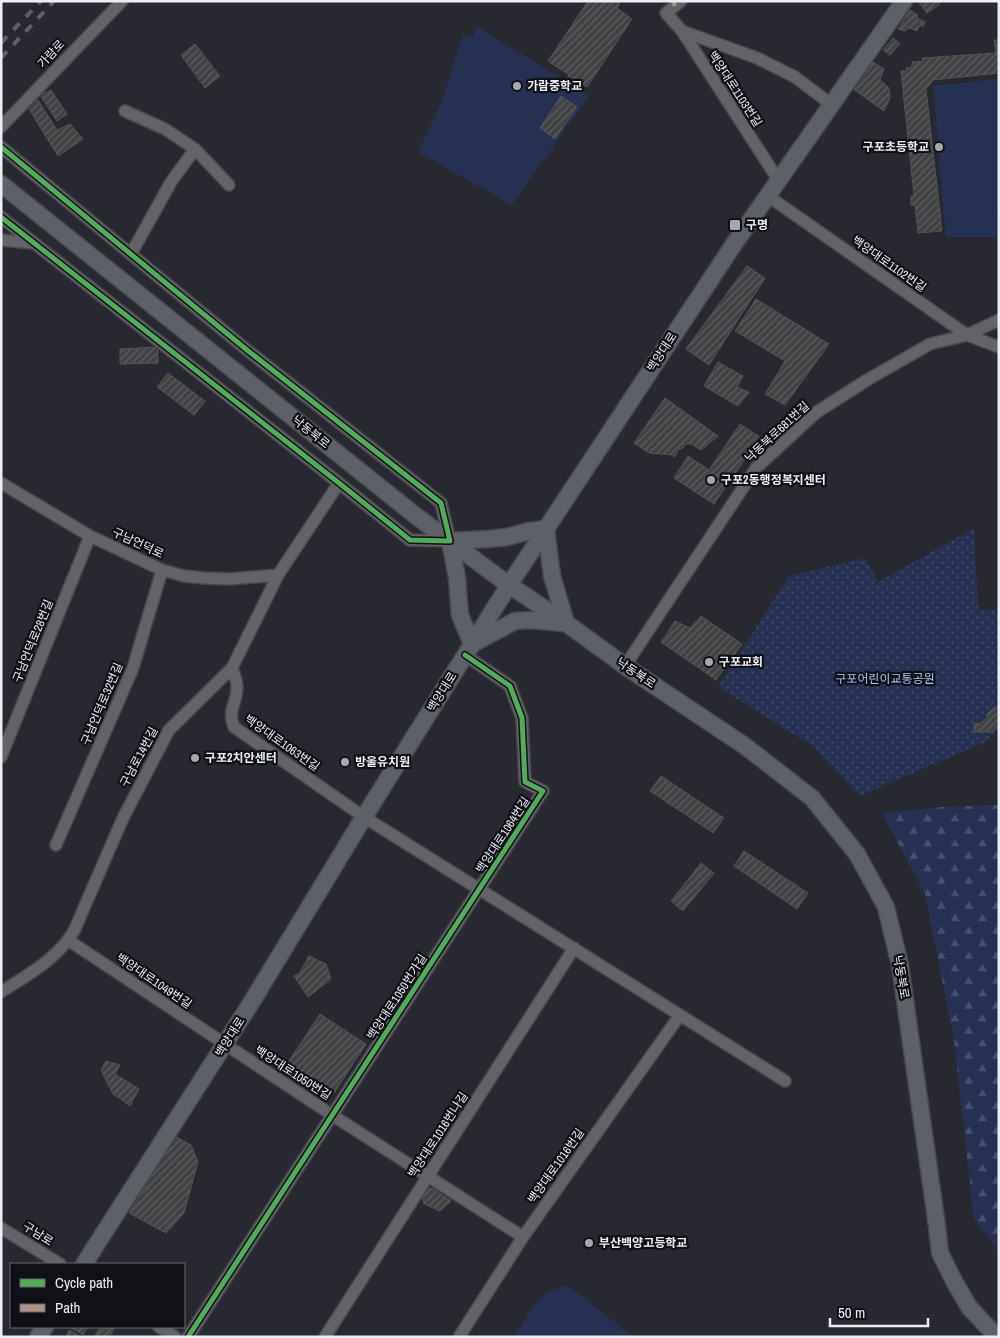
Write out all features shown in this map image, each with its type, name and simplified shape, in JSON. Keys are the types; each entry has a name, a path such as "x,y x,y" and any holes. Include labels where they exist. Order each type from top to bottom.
{"main road":[{"name":"백양대로","path":"85,1263 225,1045 364,817 509,585 734,244 904,1"},
{"name":"낙동북로","path":"1,184 416,516 509,585 625,666 745,746 812,798 857,854 886,907 900,964 938,1226 940,1253 969,1307 997,1337"},
{"path":"546,530 552,576 566,623 531,620 515,622 468,650 460,614 458,587 450,541 507,537 529,531 546,530"}],"street":[{"name":"가람로","path":"1,128 122,1"},
{"name":"백양대로1103번길","path":"681,1 666,13 682,31 779,181"},
{"path":"682,31 757,58 795,77 832,105"},
{"path":"126,110 165,129 195,149 230,185"},
{"path":"1,147 247,350 441,503 450,541 410,540 1,217"},
{"path":"131,254 171,182 195,149"},
{"name":"백양대로1102번길","path":"768,196 967,335 999,347"},
{"path":"1,240 33,243"},
{"name":"낙동북로681번길","path":"625,666 756,468 817,412 867,380 930,344 967,335 999,320"},
{"name":"구남로14번길","path":"1,992 43,966 74,931 132,798 169,730 232,668 278,575 338,482"},
{"name":"구남언덕로","path":"1,483 90,536 162,570 184,576 204,578 230,579 278,575"},
{"name":"구남언덕로28번길","path":"1,756 90,536"},
{"name":"구남언덕로32번길","path":"56,845 133,668 162,570"},
{"name":"백양대로1064번길","path":"468,650 510,686 522,718 525,782 543,791 479,889"},
{"name":"백양대로1063번길","path":"232,668 237,690 231,711 234,727 364,817"},
{"name":"백양대로1064번길","path":"364,817 785,1081"},
{"name":"백양대로1050번가길","path":"188,1337 479,889"},
{"name":"백양대로1049번길","path":"68,940 225,1045"},
{"name":"백양대로1016번나길","path":"325,1337 574,948"},
{"name":"백양대로1016번길","path":"459,1337 523,1237 680,1015"},
{"name":"백양대로1050번길","path":"225,1045 523,1237"},
{"name":"구남로","path":"1,1228 58,1263"},
{"path":"161,1328 175,1337"}],"green space":[{"path":"477,26 589,96 512,205 418,152 442,101 463,35 473,38"},
{"path":"999,79 998,237 946,237 933,86"},
{"name":"구포어린이교통공원","path":"974,528 978,610 999,609 999,730 983,743 860,796 811,745 718,687 789,576 865,558 878,582"},
{"path":"999,805 999,1251 974,1219 954,1040 925,894 882,813 943,807"},
{"path":"567,1285 634,1337 514,1337 538,1300 551,1291"}],"building":[{"name":"가람중학교","path":"588,1 621,1 617,8 632,19 587,87 581,84 576,92 563,84 569,75 548,61"},
{"path":"918,1 938,1 940,4 927,13"},
{"path":"910,10 918,15 917,18 925,22 923,27 920,25 917,31 909,28 905,31 898,29"},
{"path":"893,38 900,44 890,55 883,50"},
{"path":"994,40 999,40 999,73 933,80 926,89 942,231 918,233 915,205 911,205 911,197 914,196 901,71 907,71 906,68 912,67 912,62 923,61 922,58 996,53"},
{"path":"195,44 220,76 205,88 181,55"},
{"path":"873,62 884,69 880,80 889,88 890,98 884,111 853,89"},
{"path":"51,90 67,114 57,121 40,95"},
{"path":"561,96 577,107 555,139 540,128"},
{"path":"38,100 57,130 70,124 83,139 58,156 27,106"},
{"path":"747,266 765,278 709,365 686,349"},
{"path":"756,299 829,344 785,405 765,394 785,361 735,331"},
{"path":"158,347 158,363 120,364 120,349"},
{"path":"718,362 743,376 737,387 749,392 738,406 704,386"},
{"path":"168,373 205,401 194,415 157,387"},
{"path":"665,398 718,436 701,450 691,444 685,444 683,448 679,449 675,457 672,455 649,453 634,443"},
{"path":"740,424 760,437 714,504 674,478 688,456 709,470"},
{"name":"구포교회","path":"701,616 742,644 716,680 661,642 675,621 690,628"},
{"path":"995,707 999,707 999,726 992,732 974,732 974,724 981,723 988,717 986,715"},
{"path":"661,776 724,818 713,833 650,791"},
{"path":"744,851 808,893 797,909 734,866"},
{"path":"701,863 714,873 683,911 671,901"},
{"path":"309,956 326,964 331,979 308,997 294,976 299,974"},
{"path":"320,1014 366,1044 334,1093 320,1095 283,1070"},
{"path":"106,1061 120,1065 115,1074 139,1089 130,1106 113,1094 101,1070"},
{"path":"175,1136 191,1145 198,1162 184,1213 166,1233 129,1213"},
{"path":"432,1188 451,1201 440,1211 424,1204 421,1191"},
{"path":"71,1328 87,1328 83,1335"},
{"path":"99,1328 114,1328 109,1337 94,1337"},
{"path":"69,1330 81,1337 66,1337"}],"railway":[{"path":"1,43 41,1"},
{"path":"1,58 54,1"}],"marked path":[{"path":"673,1 675,6"}],"cycle path":[{"path":"1,147 247,350 441,503 450,541 410,540 1,217"},
{"path":"188,1337 543,791 525,782 522,718 510,686 465,655"}],"place":[{"name":"가람중학교","path":"517,86"},
{"name":"구포초등학교","path":"939,147"},
{"name":"구명","path":"735,225"},
{"name":"구포2동행정복지센터","path":"711,480"},
{"name":"구포교회","path":"709,662"},
{"name":"구포2치안센터","path":"195,758"},
{"name":"방울유치원","path":"345,762"},
{"name":"부산백양고등학교","path":"589,1243"}]}
